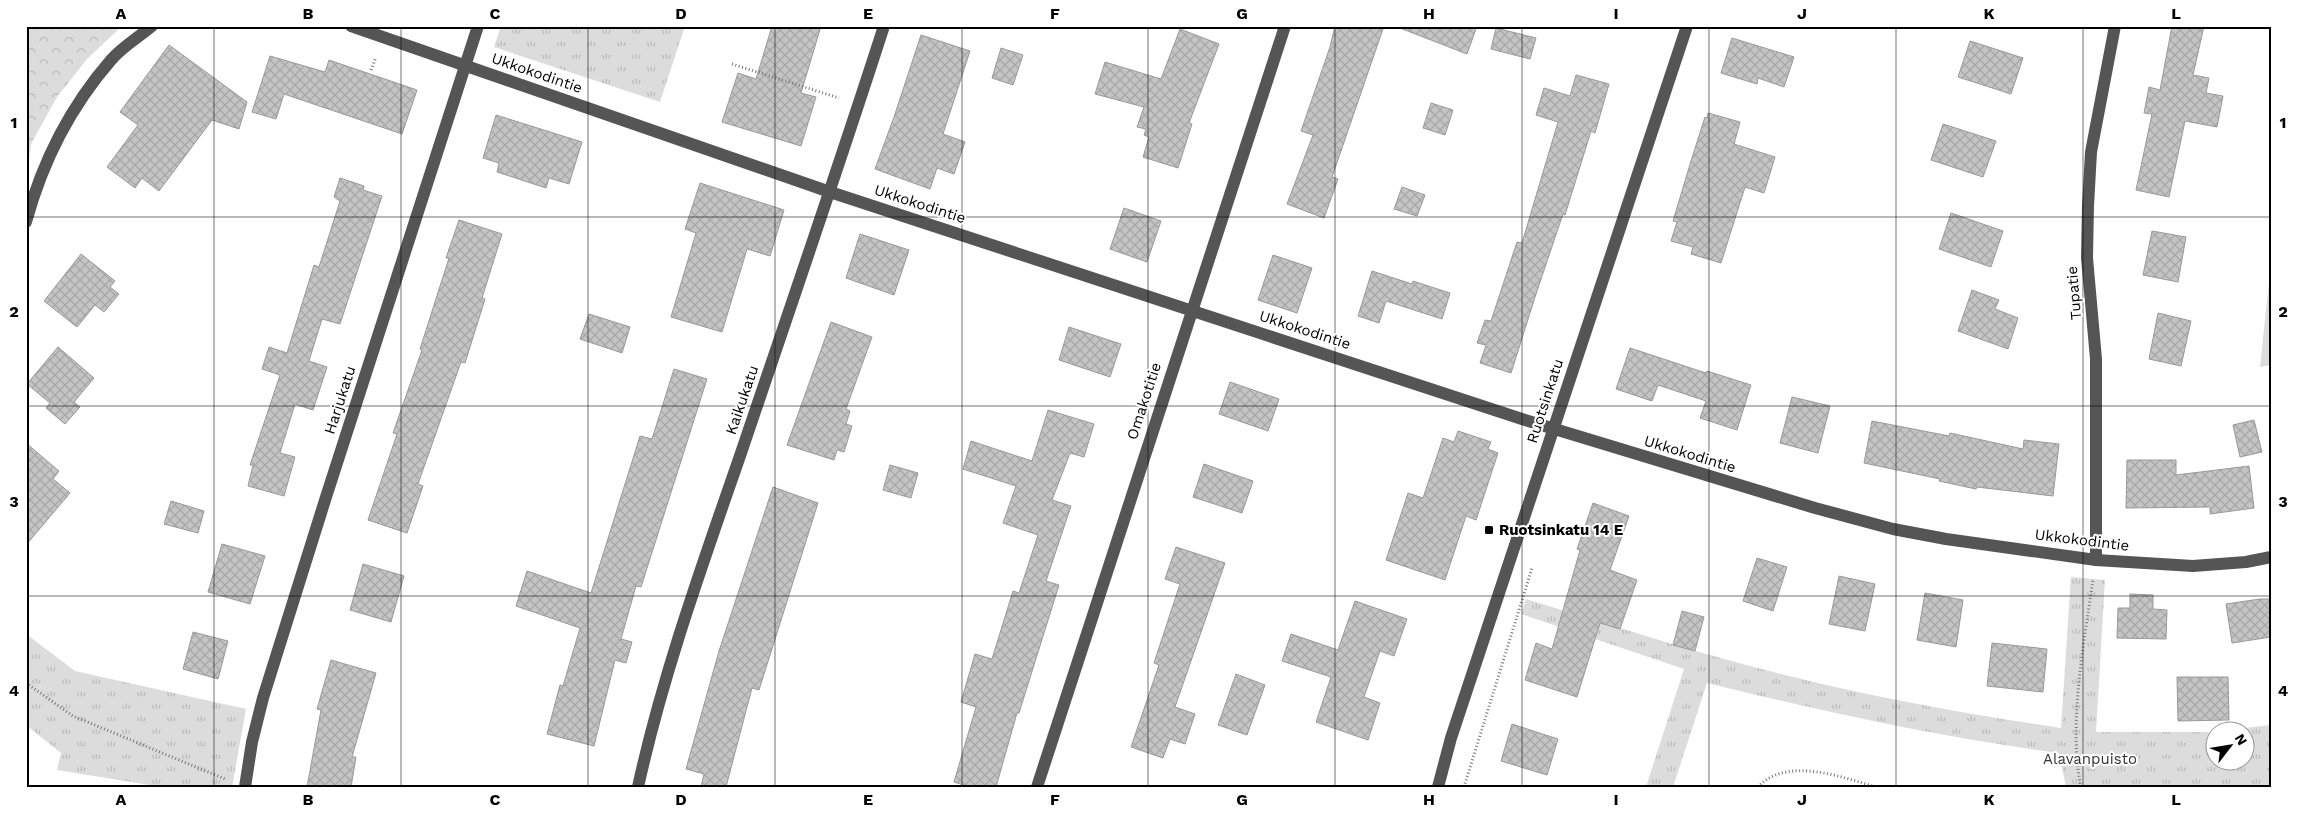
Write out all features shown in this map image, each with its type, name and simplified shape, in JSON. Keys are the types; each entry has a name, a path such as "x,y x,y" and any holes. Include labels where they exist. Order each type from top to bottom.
{"street":[{"path":"26,222 52,152 76,104 112,59 152,26"},
{"name":"Ukkokodintie","path":"351,26 830,192 1191,310 1735,485 1893,529 1946,539 2096,560 2193,566 2246,562 2271,557"},
{"name":"Harjukatu","path":"245,787 252,742 263,698 478,26"},
{"name":"Kaikukatu","path":"638,787 654,715 680,634 830,192 884,26"},
{"name":"Omakotitie","path":"1037,787 1285,26"},
{"name":"Ruotsinkatu","path":"1438,787 1451,738 1687,26"},
{"name":"Tupatie","path":"2096,560 2096,359 2087,258 2088,206 2091,152 2115,26"}],"path":[{"path":"732,64 858,105"},
{"path":"1464,787 1534,560"},
{"path":"2080,787 2076,748 2081,665 2096,560"},
{"path":"26,683 73,716 226,779"},
{"path":"1758,787 1765,779 1791,770 1826,774 1876,787"}],"green space":[{"path":"26,26 122,26 87,59 57,97 31,144 26,186"},
{"path":"501,26 685,26 660,102 494,47"},
{"path":"2271,263 2271,365 2260,367"},
{"name":"Alavanpuisto","path":"2071,577 2105,580 2096,732 2204,732 2204,770 2254,770 2254,727 2271,725 2271,787 2066,787 2059,753 2014,747 1882,723 1707,683 1673,787 1646,787 1684,669 1521,614 1526,599 1752,667 1922,705 2061,728"},
{"path":"26,634 75,671 246,709 232,787 162,787 57,770 61,753 26,725"}],"building":[{"path":"772,26 821,26 801,93 816,97 801,146 722,122 738,73 756,79"},
{"path":"1335,26 1384,26 1332,177 1338,179 1324,218 1287,204 1313,135 1301,131 1330,47"},
{"path":"1400,26 1477,26 1467,54 1400,28"},
{"path":"2172,26 2204,26 2193,75 2209,78 2206,93 2223,96 2217,127 2185,121 2169,197 2136,190 2152,114 2144,113 2149,87 2160,90"},
{"path":"1496,28 1536,38 1530,59 1491,49"},
{"path":"1180,29 1219,44 1189,123 1192,124 1178,168 1143,157 1149,137 1144,135 1146,129 1137,127 1144,107 1095,94 1105,62 1161,79"},
{"path":"921,35 970,51 943,134 965,142 954,174 937,168 930,189 875,169"},
{"path":"1732,38 1794,57 1784,87 1758,78 1757,84 1721,73"},
{"path":"1970,41 2023,58 2011,94 1958,77"},
{"path":"169,45 247,102 239,129 212,120 159,191 142,178 135,188 107,167 138,125 120,112"},
{"path":"1001,48 1023,55 1013,85 992,78"},
{"path":"270,56 325,72 329,60 417,90 402,134 284,94 276,119 252,112"},
{"path":"1576,75 1609,84 1595,133 1591,131 1565,215 1563,214 1511,373 1480,363 1486,345 1477,343 1485,320 1491,321 1517,242 1522,243 1558,122 1536,115 1544,88 1570,96"},
{"path":"1431,103 1453,110 1445,135 1423,128"},
{"path":"1708,113 1740,122 1734,144 1775,157 1764,193 1745,187 1721,263 1691,254 1693,247 1671,241 1677,222 1673,221 1705,117 1707,118"},
{"path":"496,115 582,142 569,184 549,178 546,188 497,172 499,163 483,158"},
{"path":"1943,124 1996,141 1983,177 1931,160"},
{"path":"340,178 364,186 363,190 382,196 340,324 322,319 309,361 327,367 313,410 295,404 280,453 295,457 284,496 248,486 253,465 250,465 280,375 262,369 269,347 287,353 314,265 319,267 340,201 334,197"},
{"path":"700,183 784,210 770,256 747,249 722,332 671,317 696,233 685,229"},
{"path":"1402,187 1425,195 1417,216 1394,209"},
{"path":"1124,208 1161,221 1147,262 1110,249"},
{"path":"1951,213 2003,231 1991,267 1939,249"},
{"path":"459,220 502,234 482,298 485,299 465,363 461,362 418,484 423,486 407,533 368,520 397,434 393,433 422,350 420,349"},
{"path":"2152,231 2186,237 2178,282 2143,275"},
{"path":"860,234 909,250 894,295 846,278"},
{"path":"81,254 115,281 110,287 119,294 104,312 95,305 77,327 44,301"},
{"path":"1273,255 1312,268 1297,313 1258,300"},
{"path":"1372,271 1412,284 1413,281 1450,293 1442,319 1386,301 1379,323 1358,316"},
{"path":"1972,290 1999,300 1995,309 2018,318 2008,349 1958,331"},
{"path":"2158,313 2191,321 2181,366 2149,359"},
{"path":"589,314 630,327 622,353 580,339"},
{"path":"831,322 872,337 846,409 850,411 846,424 852,426 844,452 837,450 834,460 787,445"},
{"path":"1069,327 1121,344 1110,377 1059,360"},
{"path":"58,347 94,378 74,402 80,407 65,424 46,408 50,403 27,384"},
{"path":"1630,348 1706,373 1707,371 1751,385 1737,430 1700,418 1706,401 1658,385 1652,401 1616,389"},
{"path":"674,369 707,379 641,587 636,586 621,639 632,642 626,663 615,660 594,746 547,734 560,685 563,686 580,628 516,606 527,571 591,593 640,436 652,439"},
{"path":"1230,382 1279,399 1268,431 1219,414"},
{"path":"1792,397 1830,406 1818,453 1780,443"},
{"path":"1048,410 1094,424 1084,457 1070,453 1052,500 1071,506 1046,581 1059,585 1019,713 1017,713 996,787 970,787 954,782 976,707 961,702 975,654 992,659 1013,591 1019,593 1038,535 1003,523 1016,486 963,469 971,441 1032,461"},
{"path":"2254,420 2262,452 2240,457 2233,425"},
{"path":"1872,421 1949,436 1950,433 2023,449 2024,440 2059,444 2053,496 1977,487 1976,489 1939,481 1940,479 1864,463"},
{"path":"1458,431 1491,442 1488,449 1498,453 1476,520 1466,516 1445,580 1386,560 1408,493 1423,498 1443,438 1454,442"},
{"path":"26,443 59,471 53,479 70,493 26,545"},
{"path":"2127,460 2176,460 2176,475 2249,466 2254,508 2210,514 2210,507 2126,508"},
{"path":"1204,464 1253,481 1242,513 1193,497"},
{"path":"890,465 918,473 911,498 883,490"},
{"path":"773,487 818,503 759,690 752,688 726,787 701,787 704,774 686,769 719,651"},
{"path":"171,501 204,511 198,533 164,524"},
{"path":"1593,503 1629,516 1610,570 1637,580 1620,629 1600,623 1577,697 1525,680 1536,643 1552,649 1580,550 1577,549"},
{"path":"222,544 265,556 250,604 208,592"},
{"path":"1176,547 1225,563 1175,707 1195,714 1185,744 1170,739 1163,758 1131,747 1159,665 1154,663 1180,584 1165,579"},
{"path":"1757,558 1787,567 1773,611 1743,601"},
{"path":"363,564 404,576 391,622 350,610"},
{"path":"1839,576 1875,584 1865,631 1829,624"},
{"path":"1925,593 1963,600 1956,647 1917,640"},
{"path":"2130,594 2153,595 2153,609 2167,610 2166,639 2117,638 2118,608 2130,608"},
{"path":"2271,599 2271,637 2232,643 2226,604"},
{"path":"1355,601 1407,619 1394,656 1380,651 1364,697 1380,703 1368,740 1316,722 1331,677 1282,661 1291,634 1338,650"},
{"path":"1682,611 1704,617 1695,651 1673,645"},
{"path":"193,632 228,641 218,679 183,669"},
{"path":"1992,643 2047,649 2043,692 1987,686"},
{"path":"331,660 376,673 352,757 356,757 351,787 307,787 321,710 317,709"},
{"path":"1236,674 1265,685 1247,735 1218,725"},
{"path":"2177,677 2228,677 2229,720 2178,721"},
{"path":"1512,724 1558,739 1547,775 1501,761"}],"place":[{"name":"Ruotsinkatu 14 E","path":"1489,530"}]}
